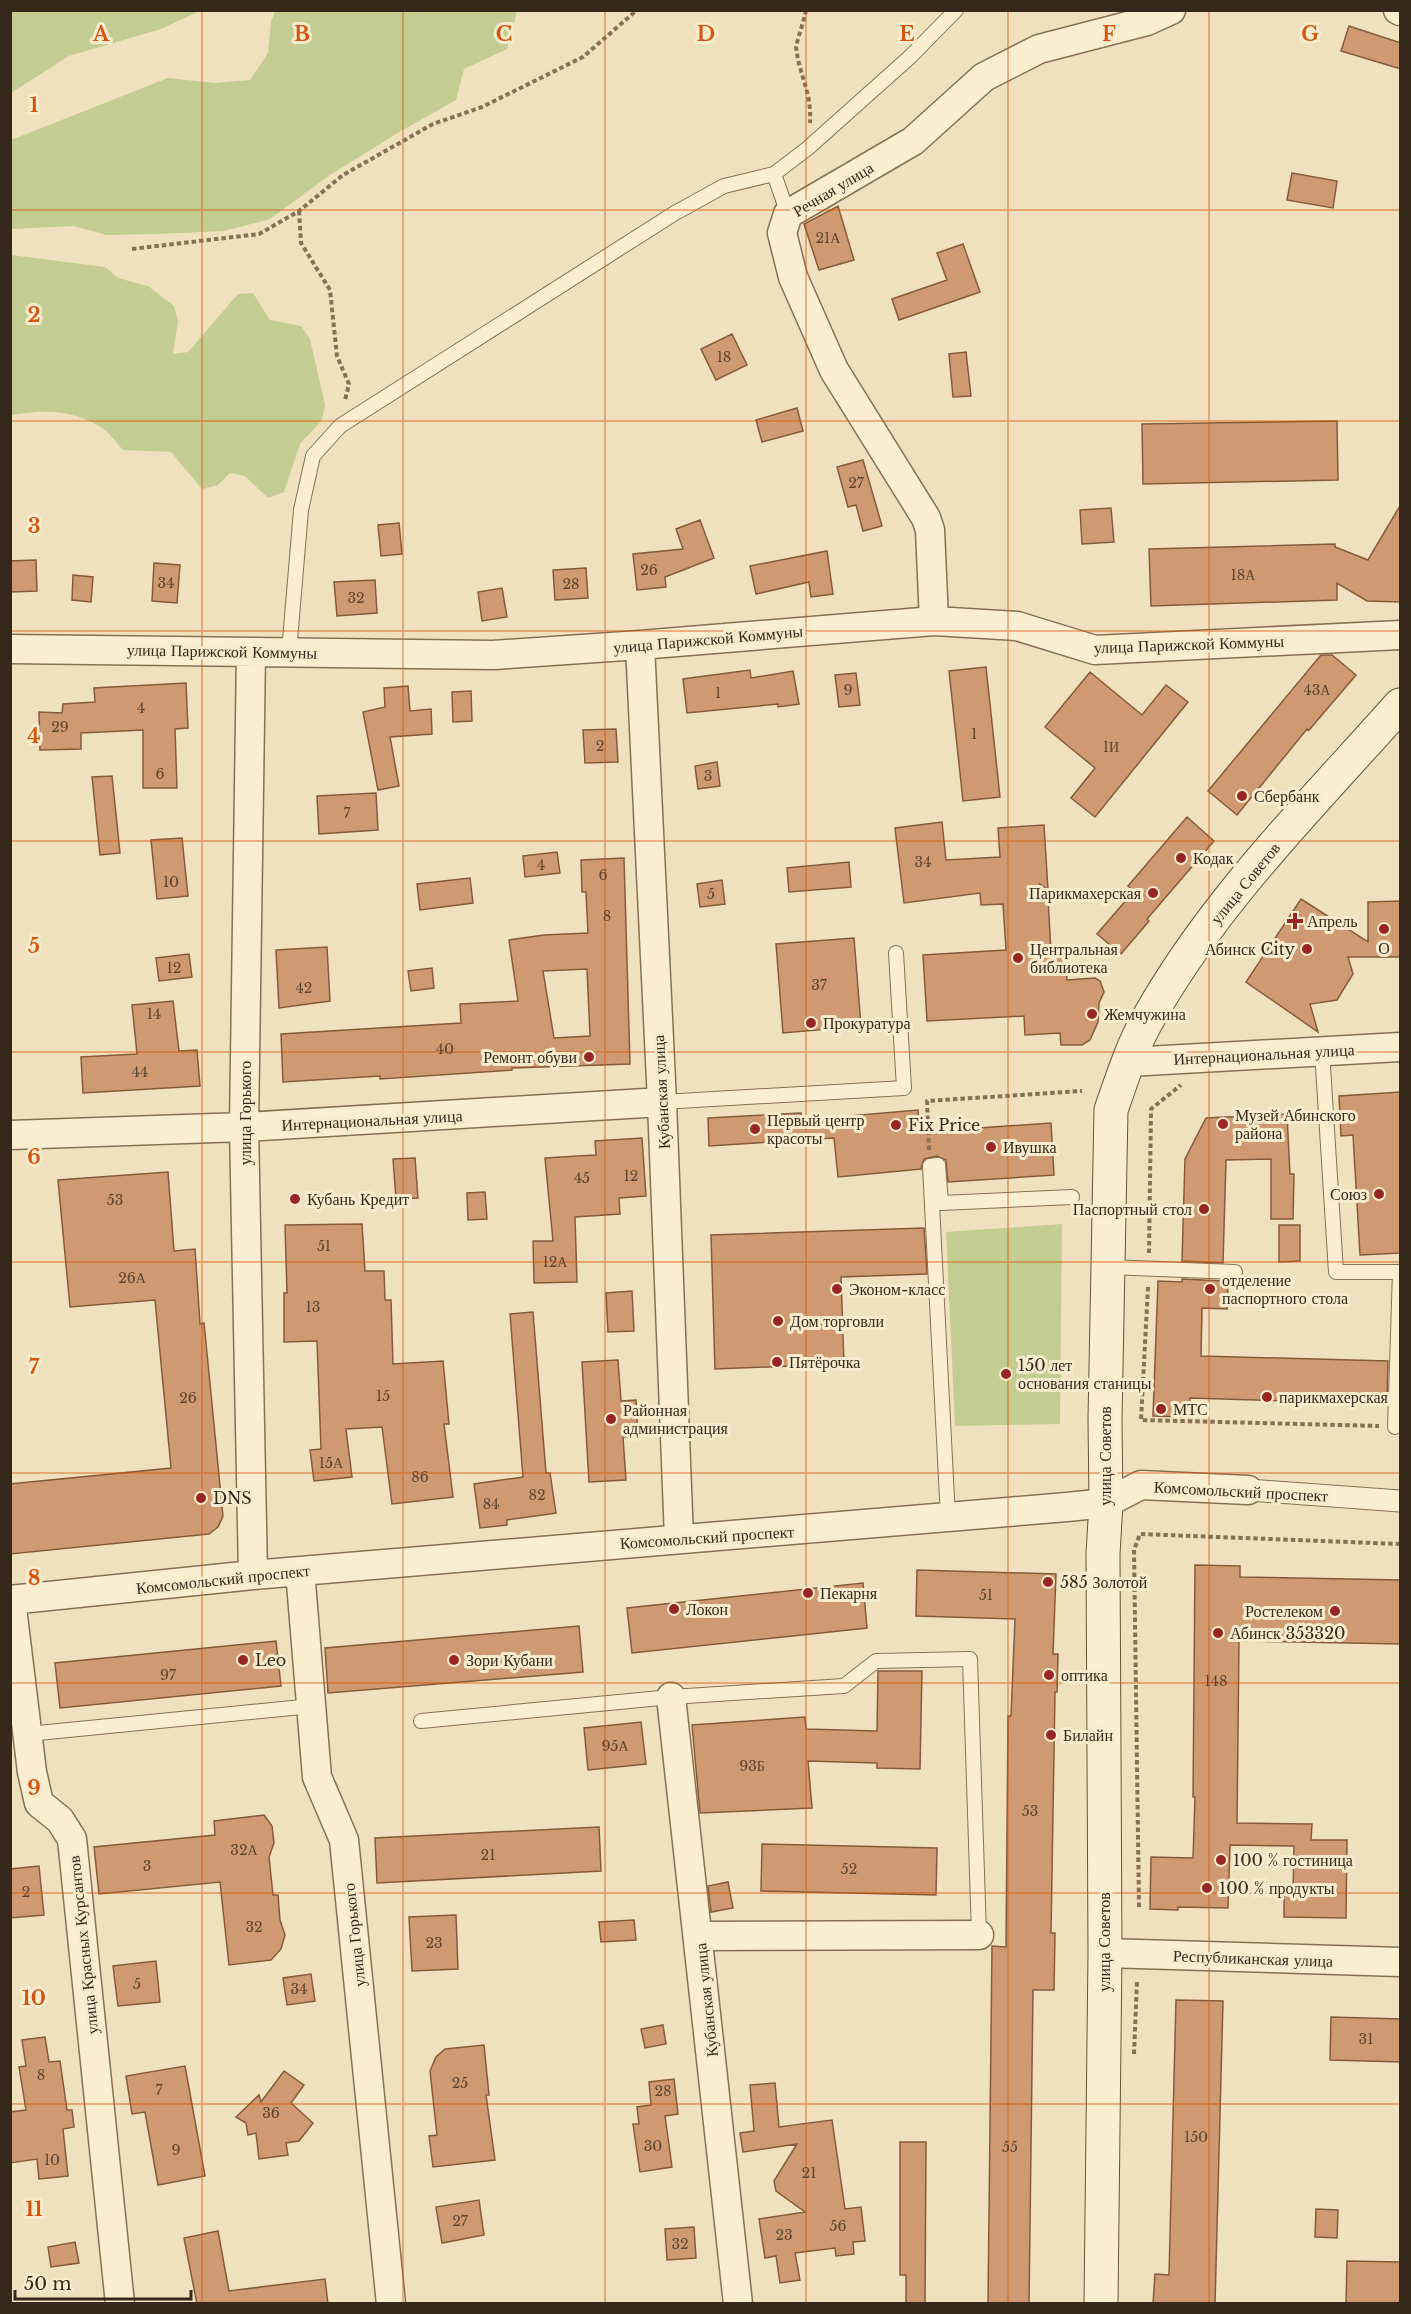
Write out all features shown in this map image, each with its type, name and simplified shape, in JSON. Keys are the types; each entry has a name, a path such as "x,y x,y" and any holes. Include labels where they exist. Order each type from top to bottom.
{"main road":[{"name":"улица Советов","path":"1101,2304 1105,1953 1103,1554 1106,1503 1105,1419 1111,1110 1128,1062 1148,1018 1193,948 1255,868 1401,705"}],"street":[{"name":"Речная улица","path":"934,621 930,530 926,518 834,370 793,277 782,233 788,214 914,141 984,77 1039,49 1147,21 1171,10"},
{"name":"улица Парижской Коммуны","path":"10,649 493,655 934,621 1017,626 1095,650 1401,635"},
{"name":"Кубанская улица","path":"640,645 662,1102 679,1539"},
{"name":"улица Горького","path":"251,652 244,1127 253,1575"},
{"name":"Интернациональная улица","path":"1128,1062 1401,1047"},
{"name":"Интернациональная улица","path":"10,1135 244,1127 662,1102"},
{"name":"Комсомольский проспект","path":"11,1600 253,1575 1106,1503 1141,1485 1401,1501"},
{"name":"улица Горького","path":"300,1571 317,1777 345,1840 391,2304"},
{"name":"улица Красных Курсантов","path":"11,1600 32,1772 39,1803 60,1820 72,1839 120,2304"},
{"name":"Кубанская улица","path":"671,1697 738,2304"},
{"path":"699,1936 979,1935"},
{"name":"Республиканская улица","path":"1105,1953 1401,1962"}],"lane":[{"path":"289,652 301,510 313,456 340,426 675,213 724,186 774,174 808,148 911,56 956,10"},
{"path":"774,174 788,214"},
{"path":"662,1102 904,1088 896,952"},
{"path":"1322,1051 1336,1272 1400,1272 1395,1426"},
{"path":"948,1518 930,1166 938,1165 940,1203 1072,1197"},
{"path":"1109,1267 1235,1272"},
{"path":"421,1721 671,1697 844,1686 876,1661 970,1659 979,1935"},
{"path":"27,1734 312,1706"}],"path":[{"path":"132,249 259,234 299,212 343,175 433,124 482,107 583,57 637,10"},
{"path":"806,10 796,45 811,105 808,148"},
{"path":"299,212 301,243 330,290 337,356 349,384 340,426"},
{"path":"1188,1079 1151,1109 1149,1268 1142,1420 1395,1426"},
{"path":"930,1166 927,1101 1082,1091"},
{"path":"1139,1907 1134,1550 1140,1534 1401,1544"}],"green space":[{"path":"11,10 200,11 161,29 69,56 11,93"},
{"path":"275,11 517,11 507,49 464,69 456,100 330,175 270,219 224,231 156,234 107,235 74,226 11,229 11,140 168,78 214,83 250,80 268,53 271,22"},
{"path":"11,255 105,267 118,278 148,286 174,306 178,321 173,354 188,352 238,294 253,293 270,320 301,326 310,339 325,405 322,420 300,444 284,492 268,498 245,476 230,473 218,485 202,489 171,452 123,450 102,428 77,416 56,412 11,415"},
{"path":"1062,1224 1060,1424 955,1426 946,1232"}],"building":[{"path":"1349,26 1401,43 1401,69 1341,51"},
{"path":"1292,173 1337,181 1333,208 1287,200"},
{"path":"838,206 854,260 819,270 804,224"},
{"path":"963,244 980,292 899,320 892,299 947,280 937,253"},
{"path":"732,334 747,365 716,380 701,349"},
{"path":"966,352 971,396 953,397 949,354"},
{"path":"797,408 803,431 762,442 756,420"},
{"path":"1337,421 1338,480 1143,484 1142,424"},
{"path":"863,460 882,526 863,531 856,505 848,507 837,467"},
{"path":"1401,504 1401,602 1367,601 1337,583 1337,600 1151,606 1149,549 1335,544 1335,547 1368,560"},
{"path":"1111,508 1114,542 1082,544 1080,510"},
{"path":"700,520 714,558 665,577 666,587 637,590 633,554 683,549 676,529"},
{"path":"399,523 402,554 381,556 378,525"},
{"path":"827,551 833,594 811,597 809,582 756,594 750,566"},
{"path":"36,560 37,591 10,592 10,561"},
{"path":"154,563 180,565 177,603 152,601"},
{"path":"586,568 588,598 555,600 553,570"},
{"path":"73,575 93,577 91,602 72,600"},
{"path":"375,580 377,613 337,616 334,582"},
{"path":"502,588 507,617 482,621 478,592"},
{"path":"1321,655 1332,655 1356,675 1309,730 1307,729 1237,815 1208,791"},
{"path":"986,667 1000,797 963,801 949,671"},
{"path":"750,670 751,678 793,671 799,704 687,713 683,679"},
{"path":"1090,672 1142,715 1166,685 1188,702 1095,817 1071,798 1095,768 1045,727"},
{"path":"856,673 860,705 839,707 835,675"},
{"path":"186,683 188,728 175,729 177,788 143,788 143,730 81,733 81,749 40,750 39,712 62,713 63,704 95,702 94,688"},
{"path":"408,686 410,711 431,709 432,734 390,737 399,786 378,790 363,712 385,707 384,688"},
{"path":"471,691 472,721 453,722 452,692"},
{"path":"616,729 618,762 585,763 583,730"},
{"path":"717,762 720,786 698,789 695,766"},
{"path":"112,776 120,853 100,855 92,777"},
{"path":"376,793 378,830 319,834 317,796"},
{"path":"1187,817 1214,841 1147,919 1149,921 1121,954 1097,934 1134,891 1128,886"},
{"path":"942,822 946,860 1000,857 998,828 1044,825 1048,890 1039,883 1048,898 1051,953 1065,952 1067,980 1095,978 1100,981 1104,992 1099,1003 1098,1022 1090,1040 1082,1045 1061,1045 1060,1033 1025,1035 1024,1016 927,1021 923,955 1006,950 1003,904 981,905 980,893 904,903 895,828"},
{"path":"182,838 188,896 157,899 151,840"},
{"path":"557,852 560,873 525,877 523,856"},
{"path":"624,858 630,1064 512,1068 512,1070 380,1079 380,1076 283,1082 281,1034 461,1023 460,1004 518,1001 509,940 544,935 588,933 586,892 582,892 581,860","holes":["587,969 590,1036 554,1038 543,971"]},
{"path":"849,862 851,887 789,892 787,868"},
{"path":"470,878 473,903 420,910 417,884"},
{"path":"722,880 725,904 700,907 697,884"},
{"name":"Абинск City","path":"1301,899 1368,942 1368,902 1401,901 1401,957 1348,957 1353,974 1337,1000 1310,1004 1318,1032 1246,982"},
{"path":"854,938 861,1026 783,1033 776,944"},
{"path":"327,947 330,1001 279,1008 276,950"},
{"path":"189,954 192,977 159,981 156,958"},
{"path":"432,968 434,988 411,991 408,971"},
{"path":"173,1001 179,1051 197,1050 200,1086 83,1093 81,1057 137,1054 132,1005"},
{"name":"Союз","path":"1401,1092 1401,1253 1360,1255 1353,1135 1341,1136 1339,1096"},
{"path":"918,1110 920,1132 1051,1123 1054,1175 948,1182 946,1160 937,1156 924,1159 921,1169 838,1177 834,1138 709,1146 708,1118 801,1113 802,1120"},
{"path":"1287,1114 1290,1174 1294,1174 1293,1219 1271,1219 1271,1159 1226,1160 1223,1263 1182,1261 1185,1159 1206,1118"},
{"path":"642,1138 646,1196 619,1198 620,1214 575,1217 577,1282 534,1283 533,1241 553,1241 545,1158 596,1155 595,1141"},
{"path":"415,1158 418,1198 396,1199 393,1159"},
{"path":"168,1172 174,1251 195,1249 200,1324 204,1323 223,1516 218,1527 209,1534 10,1554 10,1484 171,1468 155,1300 70,1307 58,1180"},
{"path":"485,1192 487,1219 468,1220 467,1193"},
{"path":"362,1224 365,1271 384,1271 385,1300 391,1300 393,1364 443,1361 449,1424 444,1424 453,1497 392,1504 382,1427 346,1429 352,1477 314,1481 310,1450 321,1449 317,1341 284,1342 284,1293 287,1293 285,1225"},
{"path":"1279,1225 1300,1225 1300,1261 1279,1262"},
{"name":"Дом торговли","path":"924,1228 927,1274 841,1277 844,1364 715,1369 711,1235"},
{"path":"1182,1279 1223,1281 1222,1283 1228,1284 1227,1309 1202,1308 1201,1356 1388,1361 1387,1404 1190,1398 1190,1417 1153,1416 1158,1281 1182,1282"},
{"path":"632,1291 634,1331 608,1332 606,1293"},
{"path":"533,1312 546,1473 550,1473 556,1513 507,1520 507,1525 480,1528 474,1484 523,1477 510,1314"},
{"name":"Районная администрация","path":"618,1360 621,1401 636,1400 638,1436 623,1437 626,1480 589,1482 582,1362"},
{"path":"1195,1565 1240,1566 1240,1577 1401,1580 1401,1644 1239,1641 1237,1823 1312,1824 1311,1840 1347,1840 1346,1918 1284,1917 1284,1892 1293,1892 1294,1846 1230,1845 1228,1908 1150,1909 1151,1857 1193,1858"},
{"path":"917,1570 1056,1574 1053,1654 1058,1654 1057,1692 1055,1692 1051,1933 1055,1933 1054,1990 1033,1990 1029,2304 988,2304 992,1946 1006,1947 1008,1716 1011,1716 1015,1619 916,1616"},
{"path":"863,1583 867,1628 632,1653 627,1608"},
{"name":"Зори Кубани","path":"579,1626 583,1672 328,1693 325,1648"},
{"path":"276,1641 281,1686 60,1708 55,1663"},
{"path":"878,1671 922,1671 920,1769 877,1768 877,1763 808,1761 812,1808 700,1813 692,1725 805,1717 806,1729 877,1731"},
{"path":"641,1722 646,1764 588,1770 584,1728"},
{"path":"264,1815 272,1826 274,1843 269,1857 273,1895 278,1895 280,1920 285,1935 281,1949 271,1960 229,1965 220,1882 99,1894 94,1847 215,1835 214,1821"},
{"path":"599,1827 601,1871 377,1883 375,1838"},
{"path":"762,1844 937,1848 936,1895 761,1891"},
{"path":"39,1866 44,1915 10,1918 10,1869"},
{"path":"728,1882 733,1908 711,1912 708,1886"},
{"path":"456,1915 458,1969 412,1971 409,1917"},
{"path":"634,1920 636,1940 601,1942 599,1922"},
{"path":"156,1961 160,2002 118,2006 113,1966"},
{"path":"311,1974 315,2001 287,2005 283,1978"},
{"path":"1176,2000 1223,2001 1215,2304 1153,2304 1155,2274 1169,2275"},
{"path":"1331,2017 1401,2019 1401,2062 1330,2060"},
{"path":"663,2025 666,2044 645,2048 641,2029"},
{"path":"45,2037 49,2062 60,2061 67,2110 72,2110 74,2127 63,2129 68,2176 39,2179 37,2159 10,2163 10,2112 26,2110 19,2067 26,2066 22,2040"},
{"path":"484,2045 489,2095 486,2095 495,2160 433,2167 429,2136 437,2135 430,2071 436,2057 445,2049"},
{"path":"185,2066 205,2176 158,2185 145,2112 132,2114 126,2076"},
{"path":"284,2071 304,2085 291,2103 313,2123 299,2141 286,2143 288,2155 259,2159 256,2133 248,2135 246,2123 236,2117 259,2095 261,2102"},
{"path":"674,2079 678,2114 665,2116 672,2167 640,2172 633,2124 639,2124 637,2107 651,2105 649,2082"},
{"path":"775,2083 779,2127 832,2120 845,2209 861,2207 865,2241 853,2242 854,2254 836,2256 835,2248 795,2253 800,2280 780,2283 776,2256 765,2258 759,2219 805,2212 776,2191 774,2181 797,2144 743,2152 740,2133 754,2131 750,2085"},
{"path":"900,2142 926,2142 925,2304 906,2304 906,2275 900,2275"},
{"path":"479,2200 484,2235 442,2243 436,2207"},
{"path":"1316,2209 1338,2210 1337,2238 1315,2237"},
{"path":"694,2227 696,2258 667,2260 665,2229"},
{"path":"218,2231 229,2291 325,2279 328,2304 197,2304 184,2238"},
{"path":"75,2242 79,2263 51,2267 48,2247"},
{"path":"1347,2261 1401,2262 1401,2304 1346,2304"}],"place":[{"name":"Сбербанк","path":"1242,796"},
{"name":"Кодак","path":"1181,858"},
{"name":"Парикмахерская","path":"1153,893"},
{"name":"Апрель","path":"1295,921"},
{"name":"О","path":"1384,929"},
{"name":"Абинск City","path":"1307,949"},
{"name":"Центральная библиотека","path":"1018,958"},
{"name":"Жемчужина","path":"1092,1014"},
{"name":"Прокуратура","path":"811,1023"},
{"name":"Ремонт обуви","path":"589,1057"},
{"name":"Музей Абинского района","path":"1223,1124"},
{"name":"Fix Price","path":"896,1125"},
{"name":"Первый центр красоты","path":"755,1129"},
{"name":"Ивушка","path":"991,1147"},
{"name":"Союз","path":"1379,1194"},
{"name":"Кубань Кредит","path":"295,1199"},
{"name":"Паспортный стол","path":"1204,1209"},
{"name":"Эконом-класс","path":"837,1289"},
{"name":"отделение паспортного стола","path":"1210,1289"},
{"name":"Дом торговли","path":"778,1321"},
{"name":"Пятёрочка","path":"777,1362"},
{"name":"150 лет основания станицы","path":"1006,1374"},
{"name":"парикмахерская","path":"1267,1397"},
{"name":"МТС","path":"1161,1409"},
{"name":"Районная администрация","path":"611,1419"},
{"name":"DNS","path":"201,1498"},
{"name":"585 Золотой","path":"1048,1582"},
{"name":"Пекарня","path":"808,1593"},
{"name":"Локон","path":"674,1609"},
{"name":"Ростелеком","path":"1335,1611"},
{"name":"Абинск 353320","path":"1218,1633"},
{"name":"Leo","path":"243,1660"},
{"name":"Зори Кубани","path":"454,1660"},
{"name":"оптика","path":"1049,1675"},
{"name":"Билайн","path":"1051,1735"},
{"name":"100 % гостиница","path":"1221,1860"},
{"name":"100 % продукты","path":"1207,1888"}]}
